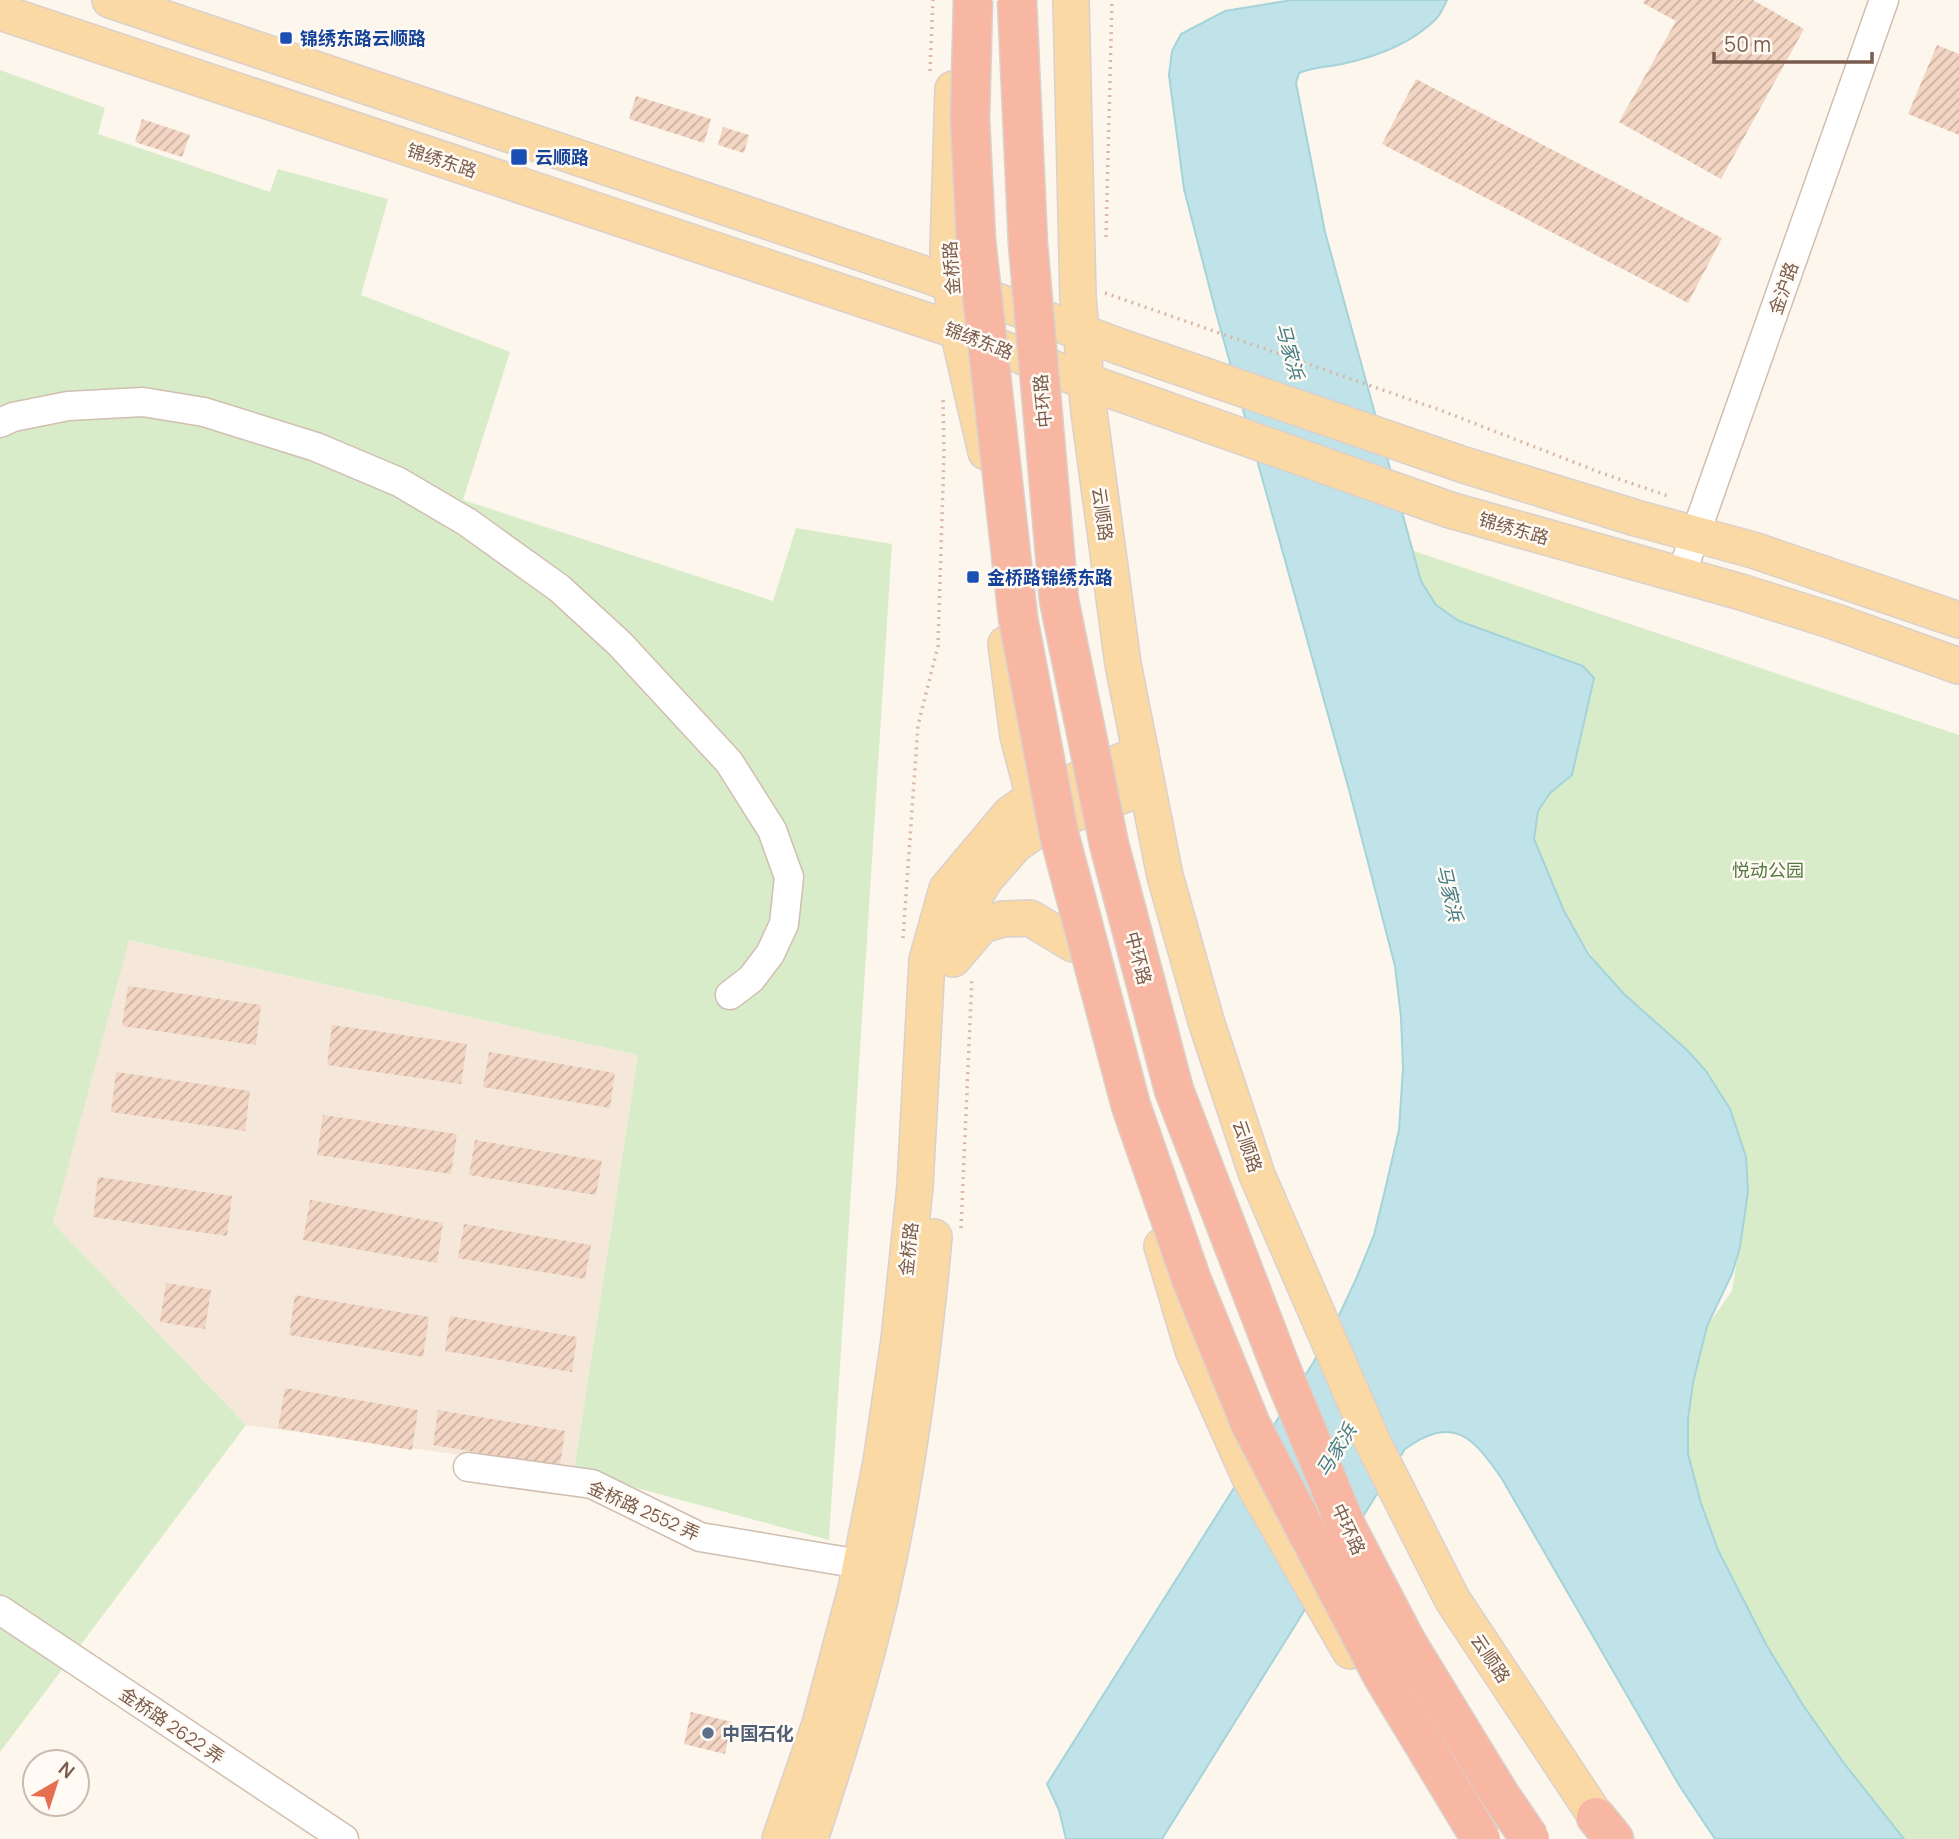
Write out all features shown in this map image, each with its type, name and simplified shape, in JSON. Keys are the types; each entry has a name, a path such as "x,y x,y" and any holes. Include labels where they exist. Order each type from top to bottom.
{"highway":[{"name":"中环路","path":"973,0 970,119 976,240 1018,618 1059,834 1131,1106 1192,1281 1251,1425 1382,1675 1481,1839"},
{"name":"中环路","path":"1017,0 1028,244 1059,600 1109,844 1174,1090 1282,1371 1347,1528 1407,1643 1530,1839"}],"main road":[{"path":"110,0 951,283 1118,346 1464,465 1753,550 1959,620"},
{"name":"金桥路","path":"810,1839 844,1736 877,1611 905,1469 928,1302 938,1191 951,962 963,915 986,878 1016,845 1038,811 1018,736 996,573 985,441 958,331 951,283 948,251 956,0"},
{"path":"1071,0 1078,298 1085,381"},
{"name":"锦绣东路","path":"0,12 958,331 1085,381 1450,510 1836,622 1959,666"},
{"name":"云顺路","path":"1085,381 1123,664 1165,876 1206,1021 1258,1175 1374,1444 1452,1599 1607,1832"},
{"name":"金桥路","path":"780,1839 820,1724 860,1564 881,1462 899,1340 915,1186 927,960 947,889 1010,814 1038,811 1144,770"},
{"path":"1038,811 1093,1021 1193,1350 1250,1478 1372,1690 1471,1839"},
{"path":"951,962 982,925 1003,919 1030,918 1073,944"}],"street":[{"name":"金沪路","path":"1681,575 1884,0"},
{"path":"0,423 13,417 80,405 143,402 204,412 316,447 399,482 467,522 559,588 620,644 729,762 772,830 789,877 784,925 770,954 751,979 730,995"},
{"name":"金桥路 2552 弄","path":"468,1467 592,1483 700,1537 860,1564"},
{"name":"金桥路 2622 弄","path":"0,1610 344,1839"}],"path":[{"path":"930,84 933,0"},
{"path":"1107,237 1112,0"},
{"path":"1118,346 1105,293 1440,410"},
{"path":"903,941 918,725 938,646 944,454 943,393"}],"shaded area":[{"path":"128,940 638,1055 574,1471 246,1425 53,1223"}],"green space":[{"path":"0,70 105,108 98,134 270,192 278,169 388,199 361,295 510,352 463,500 773,601 796,528 892,544 829,1540 574,1471 638,1055 129,940 53,1223 246,1425 0,1752"},
{"name":"悦动公园","path":"1411,550 1959,735 1959,1839 1904,1839 1843,1762 1803,1705 1767,1646 1718,1550 1701,1503 1688,1454 1688,1419 1693,1383 1707,1326 1732,1291 1748,1192 1746,1157 1730,1109 1688,1051 1599,968 1564,911 1534,839 1538,811 1550,793 1572,775 1583,666 1459,621 1436,605 1421,581"}],"water":[{"name":"马家浜","path":"1292,0 1447,0 1436,19 1426,28 1392,48 1342,64 1299,73 1296,83 1325,232 1421,581 1436,605 1459,621 1583,666 1594,678 1572,775 1550,793 1538,811 1534,839 1564,911 1589,955 1624,994 1688,1051 1706,1071 1730,1109 1746,1157 1748,1192 1740,1247 1732,1274 1707,1326 1693,1383 1688,1419 1688,1454 1701,1503 1718,1550 1767,1646 1803,1705 1843,1762 1904,1839 1715,1839 1679,1785 1502,1479 1471,1442 1450,1432 1437,1433 1405,1449 1162,1839 1066,1839 1059,1810 1047,1784 1313,1363 1336,1322 1374,1235 1399,1130 1403,1068 1395,966 1184,189 1169,75 1172,51 1181,34 1225,11"}],"building":[{"path":"1645,0 1753,0 1804,29 1721,179 1619,122 1676,21 1643,3"},
{"path":"1937,45 1959,54 1959,135 1908,114"},
{"path":"1416,79 1722,238 1688,303 1382,144"},
{"path":"636,96 711,119 704,143 629,119"},
{"path":"142,119 190,135 182,157 135,142"},
{"path":"723,127 749,135 744,153 718,145"},
{"path":"128,986 261,1005 256,1045 122,1026"},
{"path":"332,1025 467,1044 461,1084 327,1065"},
{"path":"489,1052 615,1073 610,1108 483,1087"},
{"path":"116,1072 250,1091 245,1131 111,1112"},
{"path":"323,1115 457,1134 451,1174 317,1155"},
{"path":"475,1140 602,1161 596,1195 469,1175"},
{"path":"98,1177 232,1196 227,1236 93,1217"},
{"path":"310,1200 443,1223 437,1263 303,1240"},
{"path":"464,1224 591,1245 585,1279 458,1258"},
{"path":"166,1283 211,1290 205,1329 160,1322"},
{"path":"295,1295 429,1317 423,1357 289,1335"},
{"path":"450,1316 577,1337 572,1372 445,1351"},
{"path":"285,1388 418,1410 412,1450 278,1428"},
{"path":"438,1410 565,1431 560,1466 433,1445"},
{"name":"中国石化","path":"691,1712 732,1722 725,1754 684,1744"}],"place":[{"name":"锦绣东路云顺路","path":"286,38"},
{"name":"云顺路","path":"519,157"},
{"name":"金桥路锦绣东路","path":"973,577"},
{"name":"中国石化","path":"708,1733"}]}
